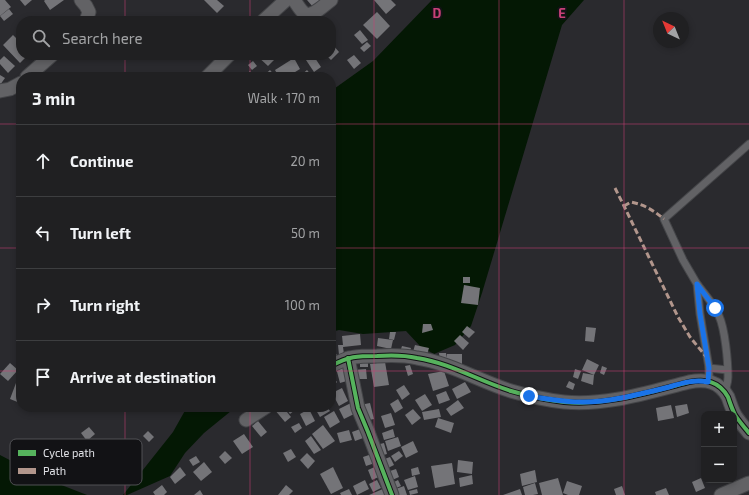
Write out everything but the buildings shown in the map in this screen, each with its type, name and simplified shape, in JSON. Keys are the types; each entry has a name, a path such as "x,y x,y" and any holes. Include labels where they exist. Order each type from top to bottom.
{"street":[{"path":"81,0 89,12 88,16"},
{"path":"268,16 286,0"},
{"path":"294,0 307,15 316,12 331,0"},
{"path":"33,72 46,60"},
{"path":"212,72 224,60"},
{"path":"0,91 10,89 16,86"},
{"path":"336,364 348,358 358,356 390,355 417,358 448,366 511,391 529,396 580,403 601,402 640,394 700,380 709,375 715,384 725,392 736,416 749,433"},
{"path":"348,358 358,408 392,495"},
{"path":"246,420 258,412"},
{"path":"721,495 749,483"}],"lane":[{"path":"725,392 728,370 720,317 697,284 683,260 664,219 749,144"},
{"path":"697,284 709,375 728,370"}],"shaded area":[{"path":"432,0 584,0 562,25 471,326 455,345 434,354 420,346 406,331 363,334 336,331 336,87 373,61"},
{"path":"184,412 230,412 204,433 185,453 170,476 127,495 123,495 131,485 142,485 142,471 173,432"},
{"path":"0,455 10,460 10,485 61,485 87,495 0,495"}],"marked path":[{"path":"615,188 678,317 690,337 708,359"},
{"path":"624,206 631,202 645,206 664,219"}],"cycle path":[{"path":"336,364 348,358 392,355 407,356 429,360 453,368 517,393 537,398 580,403 628,397 689,382 712,382 720,387 728,397 735,415 749,433"},
{"path":"348,358 358,408 392,495"}],"route":[{"path":"529,396 564,402 601,402 700,380 708,382 708,358 700,314 697,284 715,308"}]}
